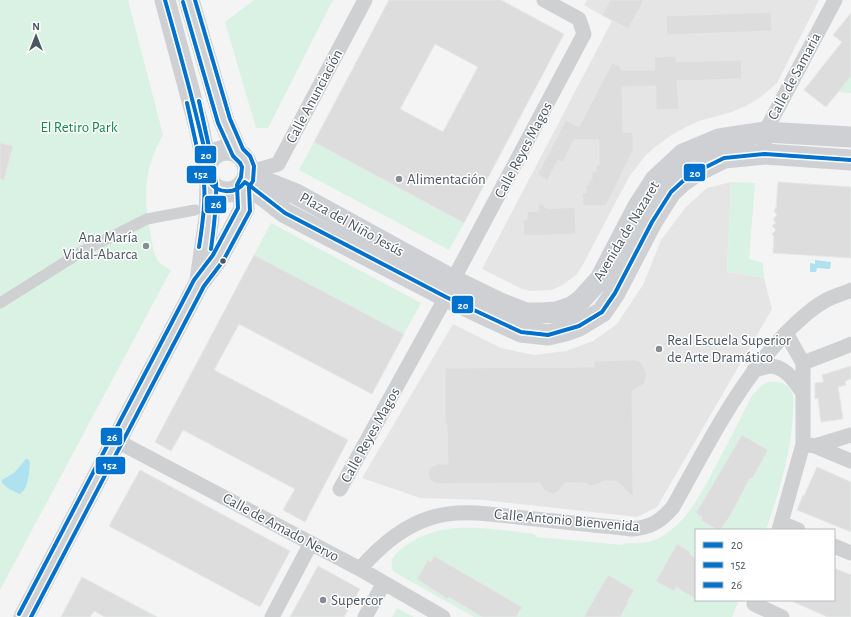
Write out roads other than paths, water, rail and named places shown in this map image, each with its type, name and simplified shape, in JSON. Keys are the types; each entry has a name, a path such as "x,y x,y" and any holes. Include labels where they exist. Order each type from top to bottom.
{"main road":[{"path":"165,0 199,127 208,174 218,190 224,192 232,192 238,189 246,179"},
{"path":"189,0 224,122 238,153"},
{"name":"Avenida de Nazaret","path":"450,288 498,302 526,313 557,312 571,308 581,300 600,279 638,208 655,180 683,154 719,139 764,132 851,137"},
{"path":"24,617 199,283 218,258 244,209 248,166 245,159 238,153 228,150 215,154 210,159 208,174 208,224 199,283"},
{"name":"Avenida de Nazaret","path":"450,288 521,332 548,335 565,331 579,326 602,312 615,293 671,192 682,181 696,172 724,158 765,154 851,160"},
{"name":"Plaza del Niño Jesús","path":"246,179 285,213 450,288"}],"street":[{"name":"Calle Anunciación","path":"246,179 278,164 365,0"},
{"name":"Calle Reyes Magos","path":"340,490 450,288 584,34 579,19 544,0"},
{"name":"Calle de Samaria","path":"765,154 764,132 835,0"},
{"path":"0,303 81,252 139,223 148,219 195,210"},
{"name":"Calle Antonio Bienvenida","path":"360,569 373,554 404,530 431,518 448,514 484,514 632,529 643,528 656,523 673,507 733,402 754,370 769,351 808,312 824,301 851,290"},
{"path":"786,333 803,363 803,393 809,445 780,526 794,529"},
{"path":"803,363 851,344"},
{"path":"754,370 770,366 781,369 792,377 803,393"},
{"path":"809,445 851,435"},
{"name":"Calle de Amado Nervo","path":"117,441 360,569 442,617"},
{"path":"809,445 851,461"},
{"path":"272,617 311,544"},
{"path":"835,546 851,553"},
{"path":"365,617 384,583"},
{"path":"752,607 782,617"}],"water":[{"path":"815,260 831,262 830,269 817,268 816,272 810,272 810,263 815,264"},
{"path":"26,459 30,462 28,480 25,488 20,494 9,489 2,483 2,480 14,473"}],"place":[{"name":"Alimentación","path":"399,179"},
{"name":"Ana María Vidal-Abarca","path":"146,246"},
{"name":"Real Escuela Superior de Arte Dramático","path":"659,349"},
{"name":"Supercor","path":"323,600"}],"park label":[{"name":"El Retiro Park","path":"79,127"}]}
